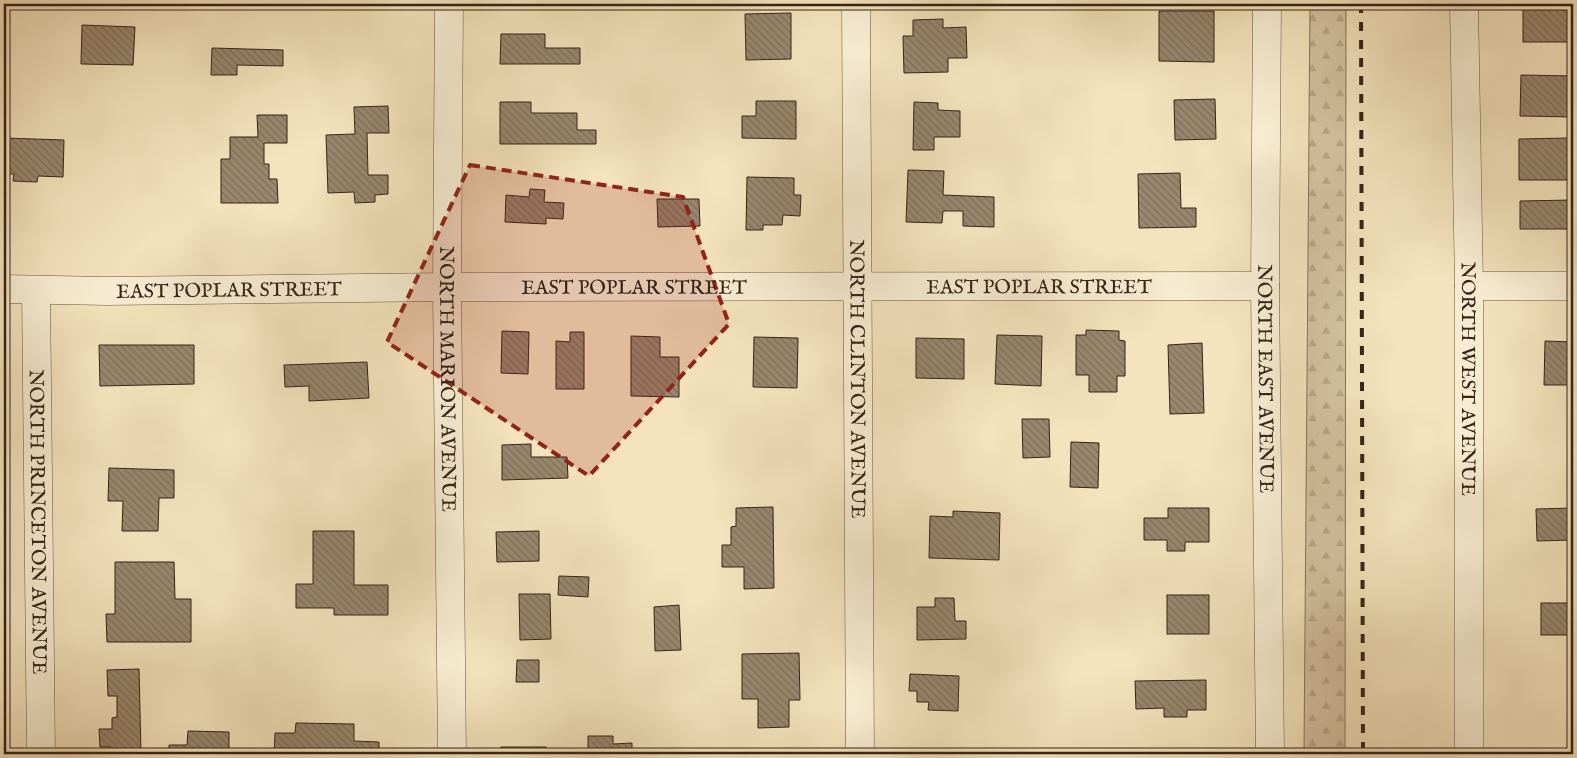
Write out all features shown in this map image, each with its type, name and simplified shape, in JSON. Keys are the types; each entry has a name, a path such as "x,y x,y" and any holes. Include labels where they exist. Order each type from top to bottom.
{"street":[{"name":"NORTH MARION AVENUE","path":"449,4 446,287 452,754"},
{"name":"NORTH CLINTON AVENUE","path":"856,4 860,754"},
{"name":"NORTH EAST AVENUE","path":"1266,4 1265,286 1270,754"},
{"name":"NORTH WEST AVENUE","path":"1464,4 1469,286 1469,754"},
{"name":"EAST POPLAR STREET","path":"4,289 36,291 446,287 1265,286"},
{"path":"1469,286 1573,286"},
{"name":"NORTH PRINCETON AVENUE","path":"36,291 40,754"}],"highlighted area":[{"path":"470,165 683,197 729,324 589,476 387,342"}],"green space":[{"path":"1310,4 1346,4 1345,754 1304,754"}],"building":[{"path":"1523,4 1573,4 1573,42 1523,42"},
{"path":"1159,11 1214,11 1214,62 1159,61"},
{"path":"791,13 791,59 746,60 745,14"},
{"path":"943,19 943,28 966,27 967,58 948,58 948,72 904,73 903,36 913,36 913,20"},
{"path":"82,25 135,27 133,65 81,64"},
{"path":"501,34 545,34 545,48 580,48 580,64 500,64"},
{"path":"212,48 283,50 283,66 237,65 237,75 211,75"},
{"path":"1521,75 1573,76 1573,117 1520,116"},
{"path":"1215,99 1216,139 1175,140 1174,100"},
{"path":"756,101 796,101 796,139 742,138 742,116 756,116"},
{"path":"500,102 531,102 531,113 577,113 577,130 596,130 596,144 500,144"},
{"path":"914,102 938,103 938,110 960,111 960,137 934,137 934,150 913,150"},
{"path":"388,106 389,133 367,133 368,175 388,175 388,194 375,195 375,202 355,203 354,192 328,193 326,135 355,134 354,107"},
{"path":"257,115 287,115 287,143 264,143 264,164 269,164 269,179 277,179 278,203 221,203 221,159 230,159 230,137 258,137"},
{"path":"4,138 64,140 63,177 38,176 37,182 13,181 14,174 4,174"},
{"path":"1569,138 1569,180 1519,180 1519,139"},
{"path":"908,170 944,171 943,195 994,197 994,227 963,226 963,211 943,211 942,223 906,222"},
{"path":"1180,173 1181,208 1196,208 1196,227 1139,228 1138,174"},
{"path":"747,177 794,178 794,195 801,195 800,216 783,215 782,225 763,225 763,230 746,230"},
{"path":"530,189 545,190 544,202 564,203 563,219 546,218 546,224 505,222 506,195 529,197"},
{"path":"657,199 699,199 700,226 658,227"},
{"path":"1573,200 1573,229 1520,229 1520,201"},
{"path":"1086,330 1119,331 1119,340 1125,341 1125,376 1117,376 1117,392 1089,392 1089,375 1076,375 1076,335 1086,335"},
{"path":"502,331 529,332 528,374 501,373"},
{"path":"570,332 584,332 584,389 556,389 556,341 570,342"},
{"path":"997,335 1042,336 1041,386 995,384"},
{"path":"631,336 660,337 660,357 679,357 679,397 631,396"},
{"path":"754,337 798,338 797,388 753,387"},
{"path":"916,338 964,339 964,379 916,378"},
{"path":"1545,341 1573,342 1573,385 1544,385"},
{"path":"1202,343 1204,413 1170,414 1168,345"},
{"path":"99,345 194,345 194,384 100,386"},
{"path":"367,362 369,398 309,401 309,386 285,387 284,365"},
{"path":"1022,419 1049,419 1050,457 1023,458"},
{"path":"1071,442 1099,443 1098,488 1070,487"},
{"path":"531,444 531,457 567,457 568,478 502,480 502,445"},
{"path":"109,468 174,470 174,498 159,498 158,531 122,531 123,501 108,501"},
{"path":"773,507 774,588 744,589 744,567 722,567 722,545 731,545 731,527 736,526 736,508"},
{"path":"1168,508 1209,508 1209,542 1185,542 1185,551 1167,551 1167,540 1144,540 1144,518 1168,518"},
{"path":"1573,508 1573,540 1537,541 1536,509"},
{"path":"953,511 1000,513 999,560 929,558 930,516 953,517"},
{"path":"313,531 354,531 354,585 388,585 388,615 334,615 334,608 296,608 296,584 313,584"},
{"path":"539,531 539,561 497,562 496,532"},
{"path":"115,562 174,562 175,599 191,599 191,642 107,642 106,614 115,614"},
{"path":"559,576 589,577 588,597 558,595"},
{"path":"519,594 550,594 551,639 520,640"},
{"path":"1167,595 1209,595 1209,634 1167,634"},
{"path":"935,598 954,598 955,621 966,621 966,639 917,640 917,607 935,607"},
{"path":"1541,603 1573,603 1573,635 1541,635"},
{"path":"679,605 681,650 655,651 654,607"},
{"path":"799,653 800,700 789,700 789,727 758,728 758,699 742,699 742,654"},
{"path":"517,660 539,660 539,682 516,682"},
{"path":"139,669 141,754 111,754 111,747 100,747 99,729 112,729 112,718 117,717 117,696 108,696 107,670"},
{"path":"910,674 959,676 958,711 928,710 929,702 917,702 917,691 909,691"},
{"path":"1206,680 1206,710 1187,710 1187,717 1164,717 1164,708 1136,709 1135,681"},
{"path":"296,723 354,724 354,741 379,742 379,754 274,754 275,733 295,733"},
{"path":"188,731 229,732 229,754 169,754 169,745 187,745"},
{"path":"588,736 613,736 613,744 632,743 632,754 588,754"},
{"path":"501,747 546,747 546,754 501,754"}],"railway":[{"path":"1361,4 1363,754"}]}
